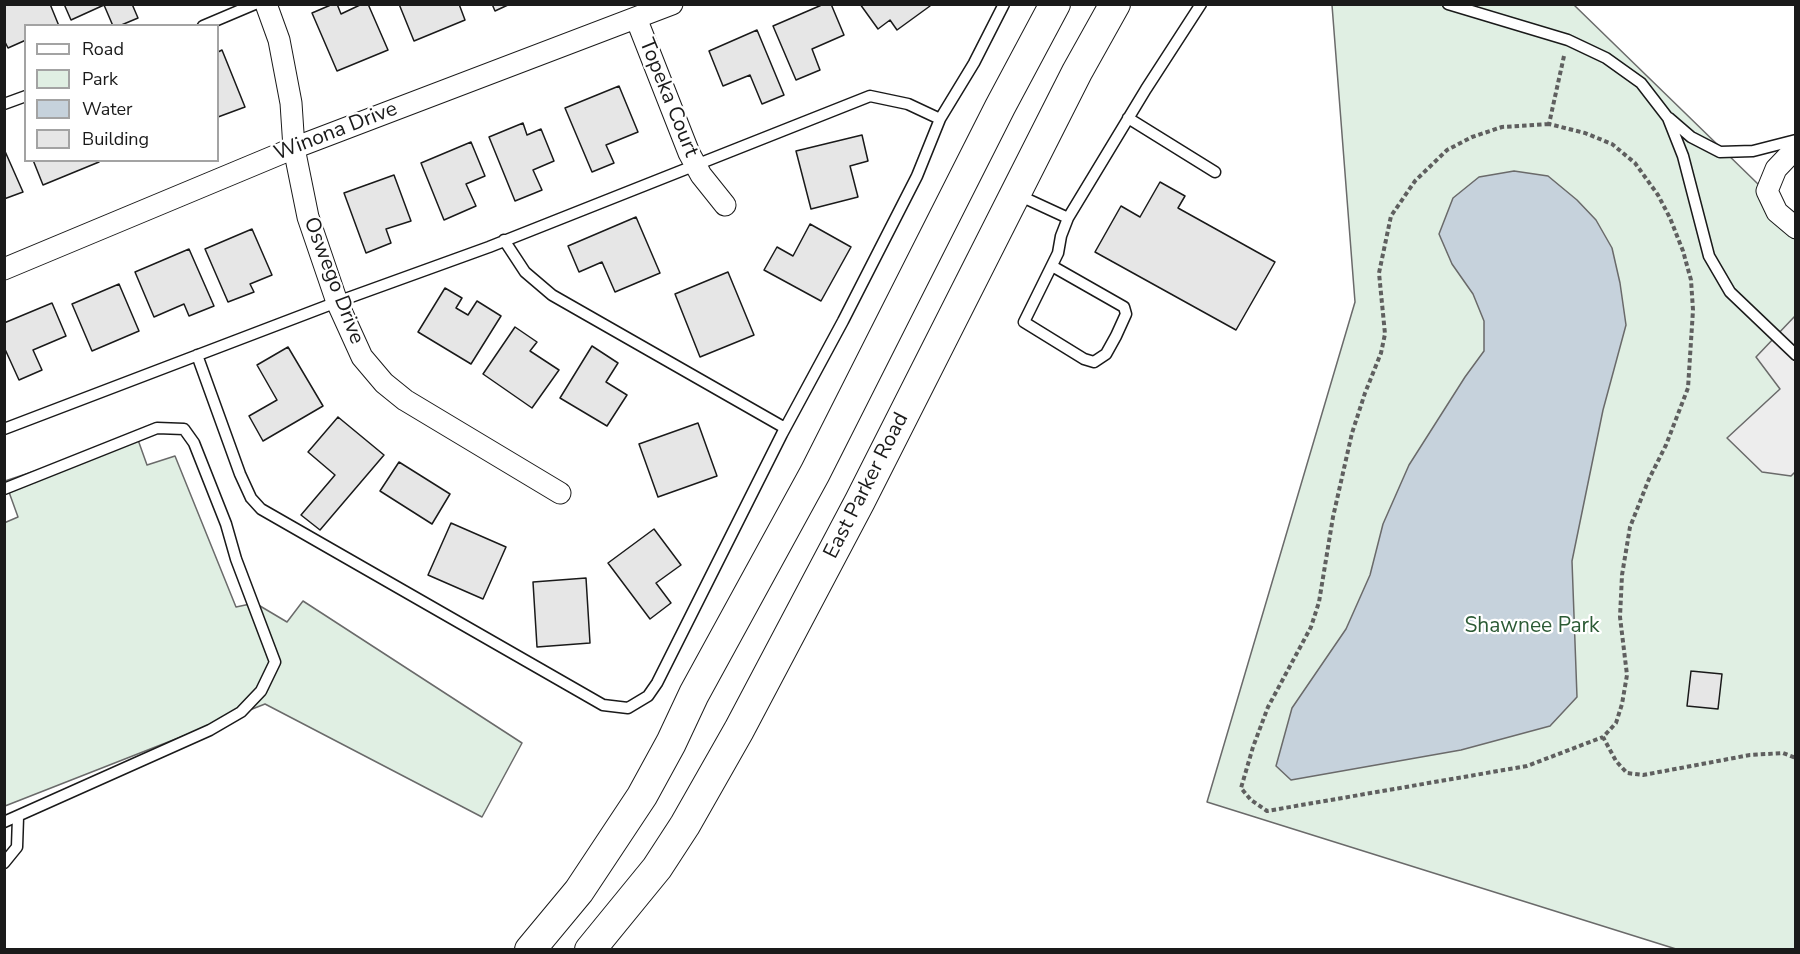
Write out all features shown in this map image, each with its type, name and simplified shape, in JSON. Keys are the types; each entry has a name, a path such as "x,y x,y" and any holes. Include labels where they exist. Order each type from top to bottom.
{"main road":[{"path":"530,950 579,891 642,796 671,744 694,694 815,473 1000,107 1055,4"},
{"name":"East Parker Road","path":"590,950 657,868 685,825 739,730 860,501 1077,72 1115,4"}],"street":[{"name":"Oswego Drive","path":"266,4 279,40 289,93 294,148 308,217 337,302 362,357 384,384 405,400 560,493"},
{"name":"Winona Drive","path":"4,269 294,148 672,4"},
{"name":"Topeka Court","path":"636,18 689,153 702,175 725,205"},
{"path":"1796,148 1776,169 1767,191 1777,212 1796,228"}],"lane":[{"path":"208,24 255,4"},
{"path":"197,355 240,474 251,498 261,509 603,705 628,708 648,696 657,683 785,428 917,176 940,119 974,63 1004,4"},
{"path":"1053,266 1124,307 1126,314 1116,336 1106,354 1094,362 1084,359 1024,322 1053,266 1068,218 1128,118 1201,4"},
{"path":"1448,4 1568,40 1606,58 1641,83 1668,118 1691,136 1720,152 1753,151 1796,141"},
{"path":"1486,17 1489,4"},
{"path":"4,429 504,240 870,96 908,104 940,119"},
{"path":"4,104 24,97"},
{"path":"1128,118 1215,171"},
{"path":"1668,118 1683,156 1709,256 1730,292 1796,355"},
{"path":"1016,194 1068,218"},
{"path":"504,240 525,272 552,295 785,428"},
{"path":"4,489 157,428 184,429 198,453 275,662 261,691 241,712 210,730 4,822"},
{"path":"4,863 17,847 18,817"}],"path":[{"path":"1549,124 1568,40"},
{"path":"1549,124 1585,132 1612,144 1635,163 1658,195 1670,218 1691,280 1693,310 1688,388 1666,445 1630,526 1622,575 1620,617 1627,675 1616,723 1603,737 1527,766 1267,811 1251,800 1241,788 1252,747 1268,706 1311,627 1319,602 1333,517 1352,434 1381,353 1384,334 1379,273 1391,216 1415,181 1447,150 1472,137 1502,127 1549,124"},
{"path":"1603,737 1616,761 1627,773 1643,775 1750,755 1783,753 1796,758"}],"green space":[{"name":"Shawnee Park","path":"1332,5 1574,5 1795,220 1795,949 1676,949 1207,802 1355,302"},
{"path":"137,437 147,465 175,456 236,607 255,603 287,622 303,601 522,743 482,817 265,704 5,806 4,523 18,517 5,481"}],"shaded area":[{"path":"1795,316 1795,472 1791,476 1762,472 1727,438 1780,389 1756,357"}],"water":[{"path":"1514,171 1548,176 1577,200 1596,220 1612,248 1626,325 1603,410 1572,561 1577,697 1550,726 1461,750 1291,780 1276,766 1292,708 1346,629 1370,575 1383,524 1409,465 1484,351 1484,321 1473,294 1452,264 1439,234 1453,198 1479,177"}],"building":[{"path":"4,4 50,4 58,24 24,24 24,41 8,48 4,40"},
{"path":"64,4 132,4 138,18 124,24 112,24 104,5 71,20"},
{"path":"337,4 341,14 362,4 368,4 388,50 337,71 312,13"},
{"path":"399,4 459,4 465,20 414,41"},
{"path":"492,4 510,4 495,11"},
{"path":"824,4 831,4 844,35 812,49 820,70 796,80 773,26"},
{"path":"860,4 929,4 930,6 897,30 890,20 878,29"},
{"path":"757,30 784,95 762,104 750,75 723,86 709,51"},
{"path":"222,50 245,107 219,117 219,52"},
{"path":"619,86 638,132 606,145 614,163 592,172 565,108"},
{"path":"523,123 527,135 541,129 554,161 533,170 542,190 515,201 489,137"},
{"path":"862,135 868,161 850,166 858,197 811,209 796,151"},
{"path":"471,142 485,176 466,184 476,206 444,220 421,163"},
{"path":"4,149 23,192 4,199"},
{"path":"34,162 99,162 43,185"},
{"path":"394,175 411,221 386,229 391,243 366,253 344,193"},
{"path":"1160,182 1185,196 1178,208 1275,262 1236,330 1095,252 1121,206 1140,217"},
{"path":"636,217 660,273 615,292 602,262 579,272 568,246"},
{"path":"810,224 851,247 821,301 764,270 777,247 793,256"},
{"path":"252,229 272,275 250,284 254,292 228,302 205,249"},
{"path":"189,249 214,306 189,316 184,304 154,317 135,272"},
{"path":"728,272 754,335 700,357 675,294"},
{"path":"119,284 139,331 92,351 72,304"},
{"path":"445,288 462,298 456,308 468,315 477,301 501,316 471,364 418,332"},
{"path":"52,303 66,336 33,350 42,370 19,380 4,347 4,323"},
{"path":"515,327 537,342 530,351 559,370 532,408 483,374"},
{"path":"592,346 618,363 606,382 627,395 607,426 560,398"},
{"path":"288,347 323,406 263,441 249,416 277,400 257,365"},
{"path":"338,417 384,455 320,530 301,515 335,475 308,452"},
{"path":"698,423 717,476 658,497 639,444"},
{"path":"399,462 450,494 432,524 380,491"},
{"path":"451,523 506,547 483,599 428,575"},
{"path":"654,529 681,565 656,583 671,603 650,619 608,563"},
{"path":"586,578 590,643 537,647 533,582"},
{"path":"1691,671 1722,674 1718,709 1687,706"}]}
